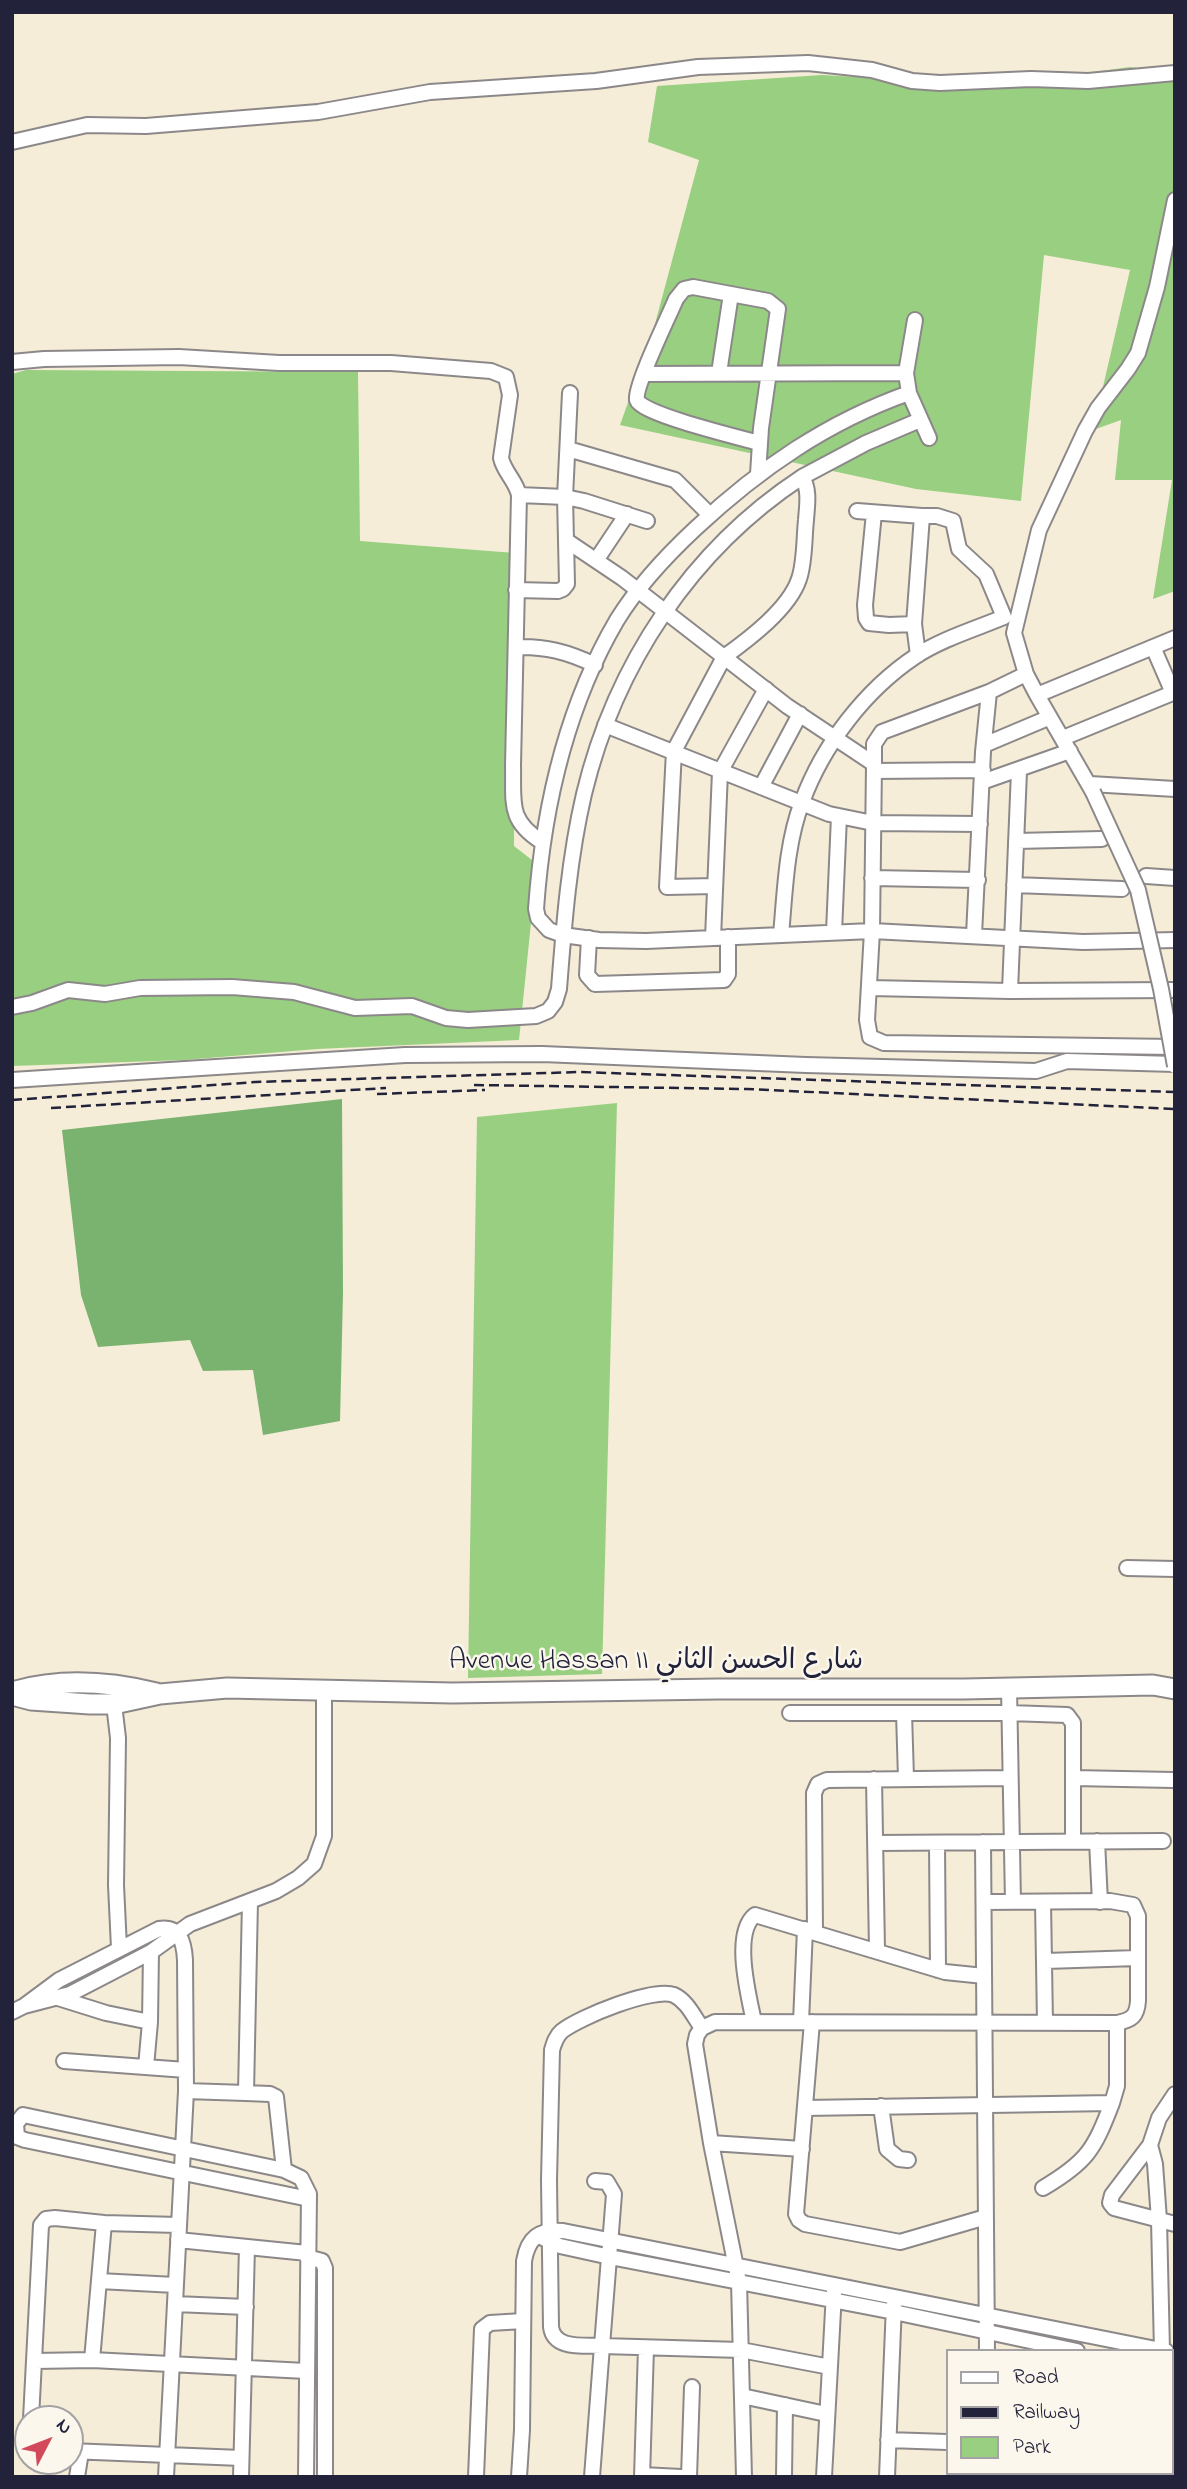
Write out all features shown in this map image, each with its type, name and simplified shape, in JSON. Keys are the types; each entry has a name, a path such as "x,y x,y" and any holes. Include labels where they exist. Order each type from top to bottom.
{"main road":[{"name":"Avenue Hassan II شارع الحسن الثاني","path":"1153,1685 1175,1679"},
{"name":"Avenue Hassan II شارع الحسن الثاني","path":"12,1694 32,1700 69,1692 83,1704 114,1694 160,1694 228,1688 452,1693 1153,1685 1175,1689"}],"street":[{"path":"12,142 87,125 146,126 318,112 430,92 596,81 698,67 808,63 873,70 912,81 940,83 1031,79 1088,81 1175,73"},
{"path":"12,1080 405,1055 542,1054 1036,1071 1067,1061 1175,1065 1138,890 1091,788 1048,718 1026,674 1014,632 1039,530 1085,431 1098,408 1138,353 1157,287 1175,200"},
{"path":"758,474 759,443 778,309 768,301 693,287 681,292 636,397 643,407 759,443"},
{"path":"719,373 731,294"},
{"path":"915,320 906,373 909,393 929,438"},
{"path":"12,362 179,357 279,363 341,361 491,371 506,377 510,389 501,458 515,481 519,495 513,765 515,810 520,825 542,842"},
{"path":"644,374 906,373"},
{"path":"516,590 552,592 564,589 567,579 565,497 570,393"},
{"path":"909,393 842,421 788,452 710,515 638,590 594,665 558,771 542,842 536,909 538,918 549,930 563,934 646,941 873,931 1083,942 1175,940"},
{"path":"12,1007 68,990 105,994 140,988 232,987 294,992 342,1007 412,1006 446,1018 468,1020 536,1016 548,1011 555,1002 559,989 563,934 577,828 593,759 605,725 638,653 666,610 715,549 740,524 802,477 856,448 920,420"},
{"path":"568,449 675,480 710,515"},
{"path":"715,886 667,887 674,751 724,657 747,640 779,609 789,598 799,579 807,504 805,481 802,477"},
{"path":"519,495 565,497 647,521"},
{"path":"781,935 786,878 801,804 834,739 870,695 894,672 918,655 1004,617 986,574 959,548 953,522 946,518 858,511"},
{"path":"874,513 866,618 878,625 914,624"},
{"path":"597,559 627,514"},
{"path":"918,655 914,624 922,516"},
{"path":"566,541 597,559 766,690 874,768 982,776 1018,771 1174,693 1153,647"},
{"path":"1037,695 1175,638"},
{"path":"516,647 546,647 594,665"},
{"path":"1026,674 989,692 883,732 874,744 873,931 867,1031 870,1037 878,1042 1175,1047"},
{"path":"713,938 720,772 766,690"},
{"path":"974,935 989,692"},
{"path":"761,788 800,714"},
{"path":"984,745 1048,718"},
{"path":"605,725 801,804 839,816 873,823 980,824"},
{"path":"1010,991 1018,771"},
{"path":"1091,788 1175,789"},
{"path":"834,932 839,816"},
{"path":"1016,841 1102,839"},
{"path":"1146,876 1175,878"},
{"path":"872,878 978,880"},
{"path":"1014,885 1122,889"},
{"path":"589,938 586,975 595,984 724,980 728,974 728,937"},
{"path":"870,988 1175,990"},
{"path":"1127,1568 1175,1569"},
{"path":"1009,1688 1013,1902"},
{"path":"890,1689 897,1713 906,1778"},
{"path":"18,2009 58,1998 101,1979 151,1952 195,1922 276,1891 298,1878 314,1864 319,1854 324,1828 324,1691"},
{"path":"114,1694 118,1738 116,1885 119,1948"},
{"path":"790,1713 1009,1713 1069,1716 1073,1723 1073,1841"},
{"path":"986,2217 900,2242 805,2224 796,2214 805,2108 815,1787 827,1780 1009,1778"},
{"path":"874,1779 877,1950"},
{"path":"1073,1779 1173,1780"},
{"path":"1097,1841 1100,1902"},
{"path":"875,1843 1163,1841"},
{"path":"984,1842 987,2349"},
{"path":"937,1844 938,1970"},
{"path":"246,2094 250,1901"},
{"path":"744,2477 739,2282 711,2144 695,2044 697,2035 702,2028 715,2022 1117,2023 1128,2021 1137,2010 1138,1916 1136,1908 1128,1902 984,1902"},
{"path":"1043,1902 1045,2023"},
{"path":"754,2022 743,1952 748,1923 753,1915 758,1914 938,1970 984,1976"},
{"path":"18,2009 59,1980 119,1948 159,1929 169,1928 178,1932 185,1954 186,2091 166,2477"},
{"path":"146,2067 151,1952"},
{"path":"1046,1961 1136,1958"},
{"path":"702,2028 678,1997 663,1992 639,1996 580,2021 562,2031 555,2039 552,2050 547,2236 551,2327 554,2337 566,2344 741,2350 830,2367"},
{"path":"58,1998 106,2013 150,2022"},
{"path":"1043,2188 1068,2173 1091,2151 1117,2086 1117,2023"},
{"path":"64,2061 186,2070"},
{"path":"186,2091 270,2094 276,2097 284,2169"},
{"path":"1175,2094 1159,2119 1150,2145 1112,2195 1110,2203 1114,2208 1175,2224"},
{"path":"805,2108 1112,2103"},
{"path":"881,2106 887,2149 891,2155 908,2160"},
{"path":"306,2477 309,2199 301,2178 284,2169 23,2115 16,2129 17,2137 25,2140 309,2199"},
{"path":"711,2144 802,2149"},
{"path":"1150,2145 1155,2164 1164,2349"},
{"path":"593,2477 614,2194 607,2182 595,2181"},
{"path":"32,2405 41,2225 49,2218 178,2225"},
{"path":"92,2360 104,2223"},
{"path":"519,2477 526,2251 532,2239 563,2231 1154,2349"},
{"path":"547,2236 610,2257 894,2312 1051,2348 1051,2328"},
{"path":"178,2241 307,2255 324,2264 325,2477"},
{"path":"241,2477 247,2247"},
{"path":"99,2281 175,2285"},
{"path":"824,2477 834,2284"},
{"path":"887,2477 895,2296"},
{"path":"175,2304 246,2307"},
{"path":"475,2477 482,2329 490,2323 523,2321"},
{"path":"306,2329 324,2330"},
{"path":"646,2348 642,2476 681,2477"},
{"path":"35,2361 92,2360 245,2370 306,2371"},
{"path":"689,2477 692,2387"},
{"path":"741,2396 826,2414"},
{"path":"784,2477 785,2405"},
{"path":"888,2440 946,2442"},
{"path":"84,2452 242,2458"}],"green space":[{"path":"1130,67 1175,73 1175,591 1153,599 1172,480 1115,480 1121,420 1093,430 1130,270 1044,255 1021,501 916,489 620,425 652,335 699,160 648,142 657,86 822,75 998,85"},
{"path":"26,370 358,372 360,541 515,553 514,846 537,864 519,1040 317,1049 184,1060 12,1066 12,374"},
{"path":"342,1099 343,1293 340,1421 263,1435 253,1370 203,1371 190,1340 98,1347 81,1295 62,1130"},
{"path":"617,1103 602,1674 468,1678 477,1117"}],"railway":[{"path":"12,1100 255,1082 580,1072 1175,1092"},
{"path":"474,1085 747,1089 1175,1109"},
{"path":"51,1108 386,1088"},
{"path":"377,1094 485,1090"}]}
